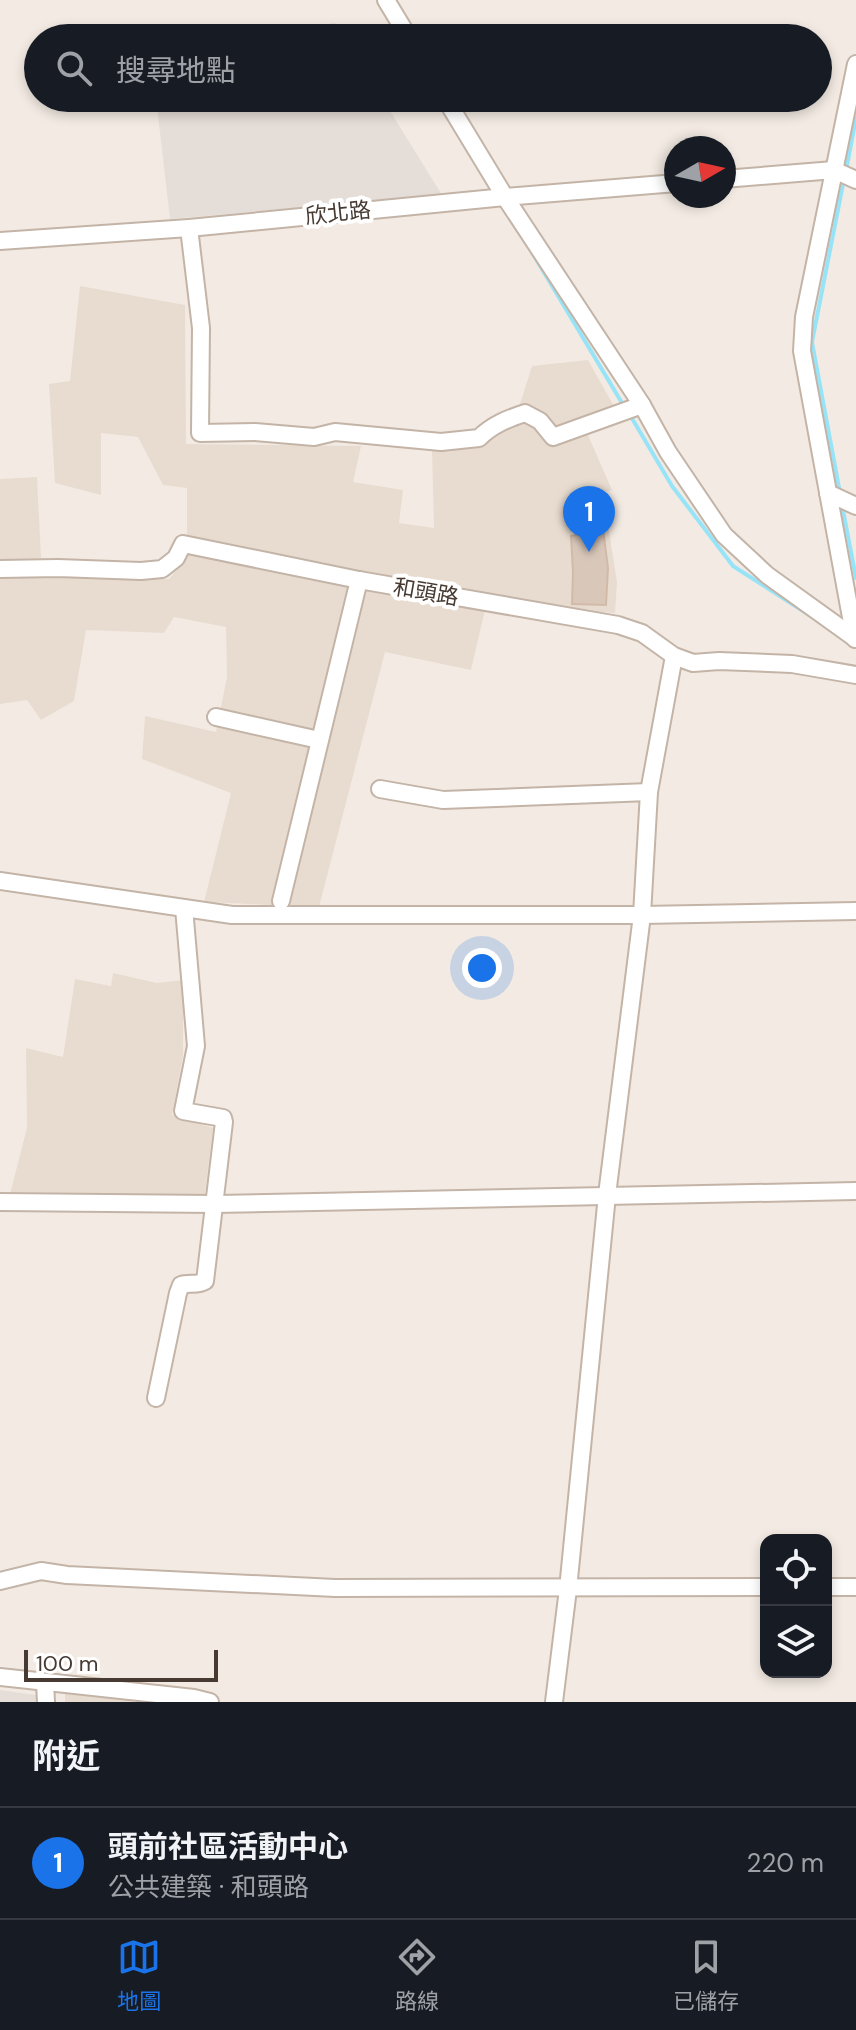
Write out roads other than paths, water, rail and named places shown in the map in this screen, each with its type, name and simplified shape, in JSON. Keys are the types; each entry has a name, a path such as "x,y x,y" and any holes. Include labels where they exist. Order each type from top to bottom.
{"street":[{"path":"386,0 401,24"},
{"path":"856,64 804,317 802,351 856,639"},
{"path":"453,112 505,197 642,405 668,452 724,535 767,575 856,639"},
{"path":"736,178 834,170 856,180"},
{"name":"欣北路","path":"0,241 189,228 664,184"},
{"path":"189,228 201,328 200,433 255,432 314,437 335,432 441,442 479,438 488,428 525,413 540,421 553,437 642,405"},
{"path":"828,493 856,506"},
{"name":"和頭路","path":"0,569 162,569 176,558 183,544 359,580 618,625 642,633 674,656 693,663 792,664 856,675"},
{"path":"281,901 359,580"},
{"path":"554,1702 607,1195 642,915 649,792 674,656"},
{"path":"216,717 319,740"},
{"path":"380,789 443,800 649,792"},
{"path":"0,881 232,915 642,915 856,911"},
{"path":"156,1398 181,1285 205,1281 224,1122 223,1118 183,1111 196,1046 184,908"},
{"path":"0,1202 215,1204 856,1191"},
{"path":"0,1581 41,1571 67,1575 335,1588 760,1587"},
{"path":"832,1587 856,1587"},
{"path":"0,1677 210,1702"},
{"path":"45,1683 46,1702"}],"waterway":[{"path":"846,171 856,118"},
{"path":"840,493 812,342 844,179"},
{"path":"533,254 625,408"},
{"path":"630,415 672,486 733,566 814,618"},
{"path":"842,505 856,578"}],"place":[{"name":"頭前社區活動中心","path":"589,552"}]}
